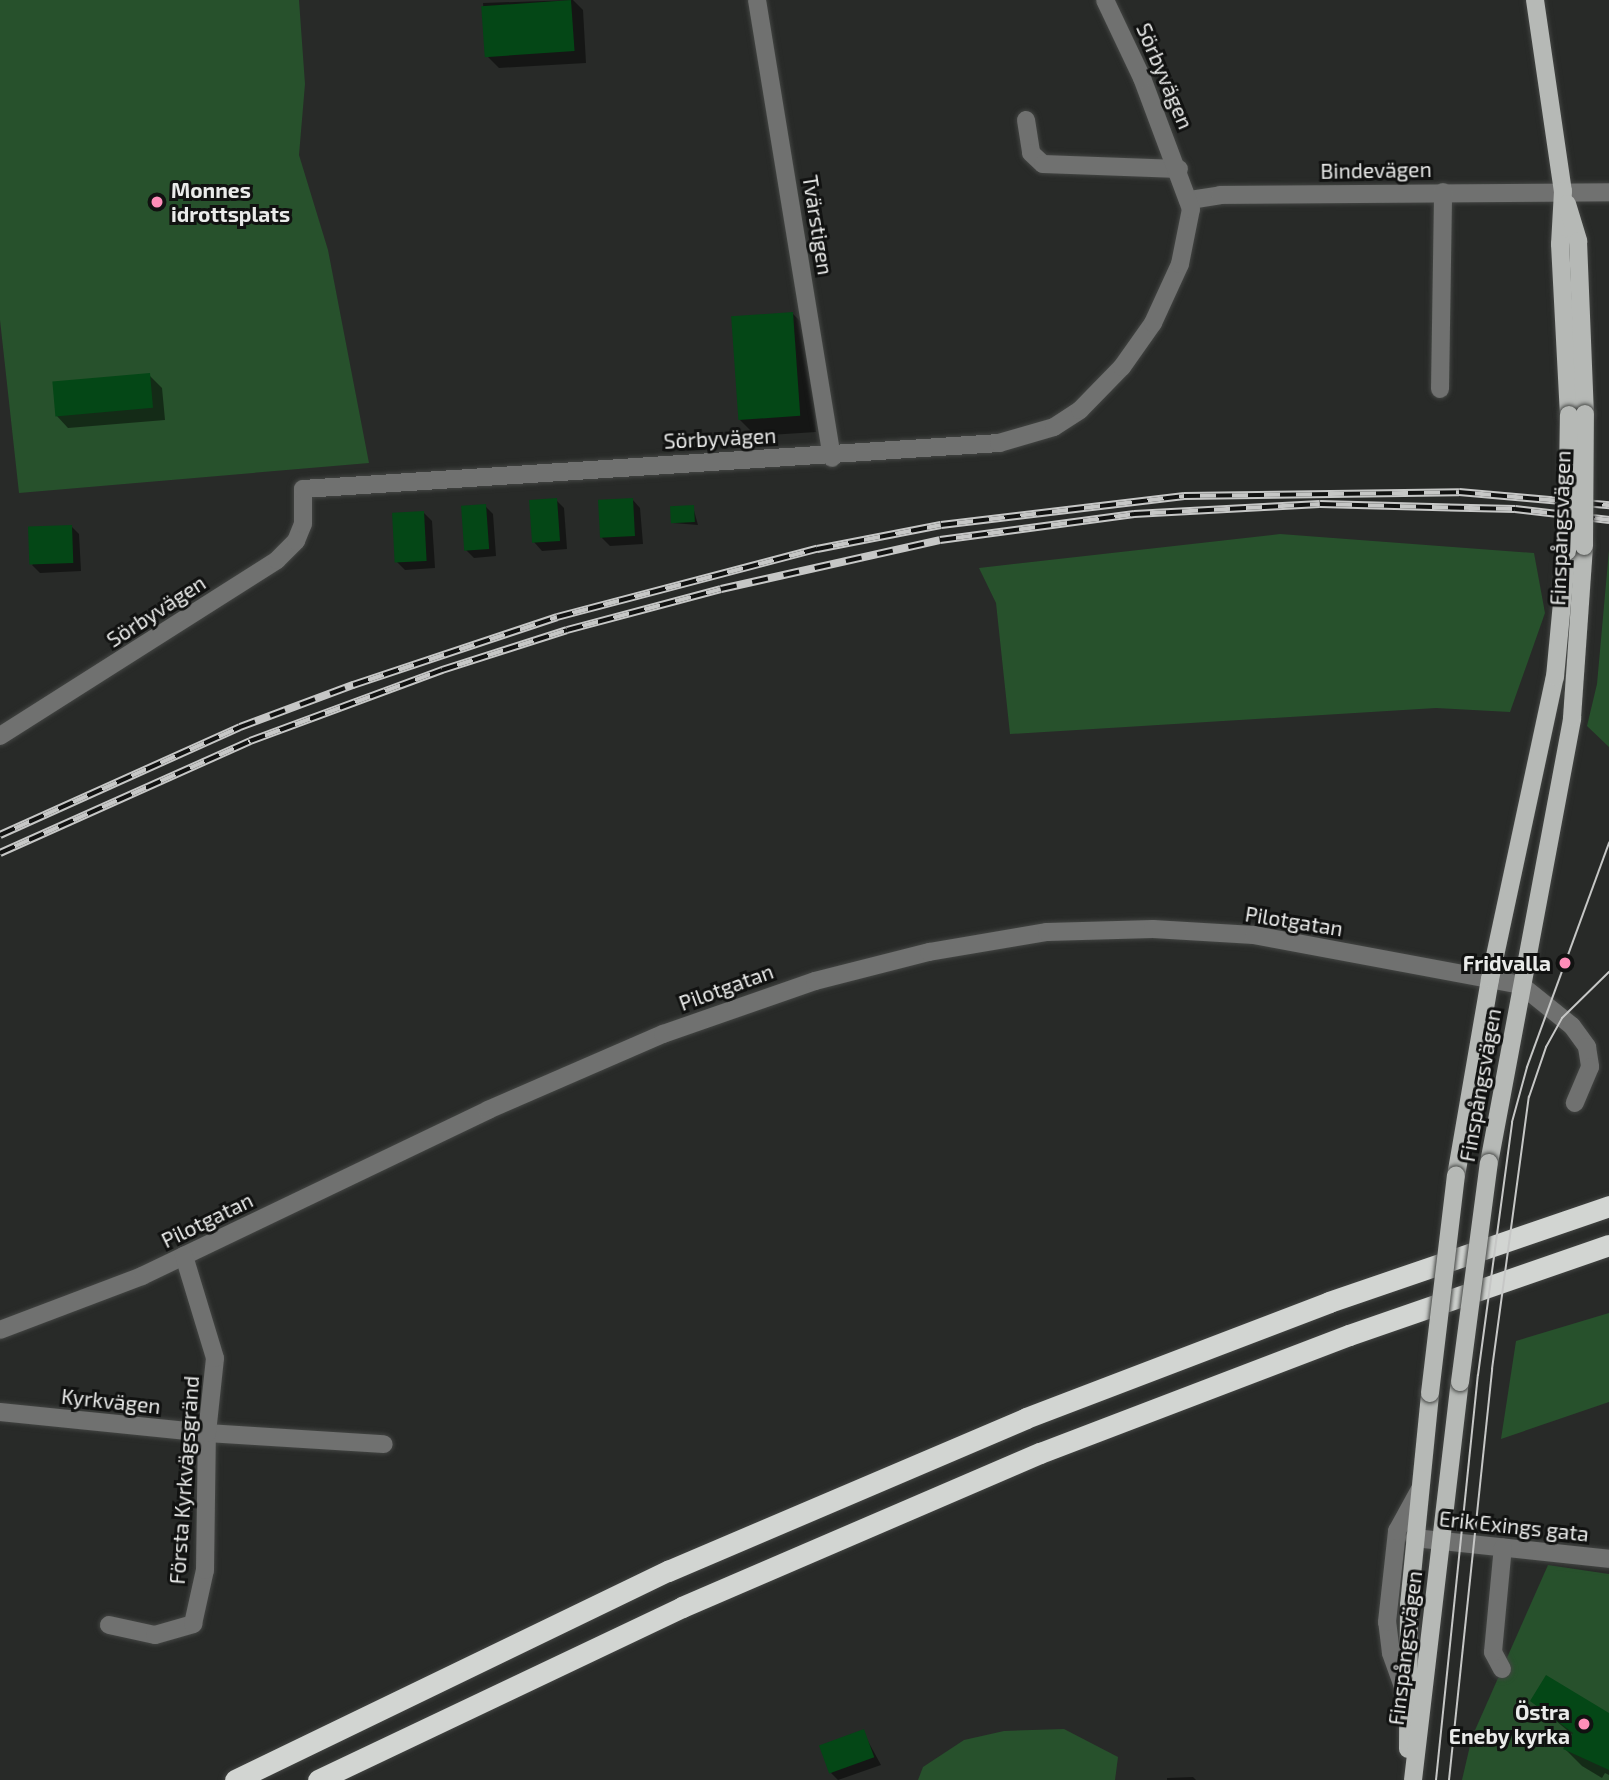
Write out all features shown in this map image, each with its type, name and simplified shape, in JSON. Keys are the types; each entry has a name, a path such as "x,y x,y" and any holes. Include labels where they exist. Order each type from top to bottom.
{"highway":[{"path":"235,1780 668,1571 1026,1418 1329,1302 1609,1206"},
{"path":"318,1780 682,1607 1040,1453 1349,1335 1609,1245"}],"main road":[{"name":"Finspångsvägen","path":"1411,1780 1489,1163 1572,718 1577,415 1560,244 1563,191 1535,0"},
{"name":"Finspångsvägen","path":"1411,1780 1406,1695 1414,1538 1456,1176 1490,979 1555,677 1576,548"}],"street":[{"name":"Tvärstigen","path":"757,0 832,458"},
{"name":"Sörbyvägen","path":"0,736 277,560 296,541 303,524 303,489 769,456 832,458 999,443 1054,427 1080,410 1122,367 1153,323 1180,264 1188,236 1190,200 1105,0"},
{"path":"1026,120 1031,153 1043,164 1178,169"},
{"path":"1440,389 1443,192"},
{"name":"Bindevägen","path":"1190,200 1220,195 1609,192"},
{"name":"Pilotgatan","path":"0,1329 184,1256 581,1067 815,981 929,952 1047,932 1165,929 1254,935 1521,985"},
{"path":"1521,985 1572,1026 1587,1047 1590,1067 1575,1103"},
{"name":"Första Kyrkvägsgränd","path":"109,1625 155,1635 193,1623 205,1570 207,1433 215,1358 184,1256"},
{"name":"Kyrkvägen","path":"0,1412 207,1433 384,1444"},
{"path":"1406,1695 1391,1653 1387,1622 1397,1531 1419,1491"},
{"name":"Erik Exings gata","path":"1414,1538 1609,1559"},
{"path":"1502,1669 1493,1652 1503,1547"}],"green space":[{"name":"Monnes idrottsplats","path":"0,0 299,0 305,84 299,155 328,250 369,463 19,493 0,320"},
{"path":"1280,534 1534,553 1545,613 1510,712 1436,708 1010,734 996,603 979,568"},
{"path":"1609,550 1609,747 1587,726 1597,684"},
{"path":"1609,1313 1609,1402 1501,1439 1516,1341"},
{"path":"1548,1565 1609,1574 1609,1780 1462,1780 1472,1737"},
{"path":"1064,1729 1118,1757 1115,1780 918,1780 923,1767 964,1740 1004,1731"}],"building":[{"path":"571,0 575,51 485,57 481,6"},
{"path":"793,312 800,416 738,420 731,316"},
{"path":"150,373 153,408 55,416 52,382"},
{"path":"557,498 560,541 532,543 529,500"},
{"path":"633,498 635,536 600,538 598,500"},
{"path":"486,504 489,549 464,551 461,506"},
{"path":"694,505 695,522 671,523 670,506"},
{"path":"424,511 427,561 395,563 392,513"},
{"path":"72,525 73,563 29,565 28,527"},
{"name":"Östra Eneby kyrka","path":"1546,1675 1609,1713 1609,1770 1563,1749 1573,1733 1530,1701"},
{"path":"864,1729 874,1757 829,1774 819,1745"}],"tram line":[{"path":"1436,1780 1478,1375 1512,1122 1527,1067 1609,843"},
{"path":"1449,1780 1492,1369 1529,1097 1546,1047 1562,1018 1609,972"}],"railway":[{"path":"0,835 240,727 353,685 557,617 817,549 941,525 1184,496 1459,492 1609,505"},
{"path":"0,853 250,741 442,670 567,630 721,589 940,540 1134,514 1320,504 1515,509 1609,520"}],"place":[{"name":"Monnes idrottsplats","path":"157,202"},
{"name":"Fridvalla","path":"1565,963"},
{"name":"Östra Eneby kyrka","path":"1584,1724"}]}
